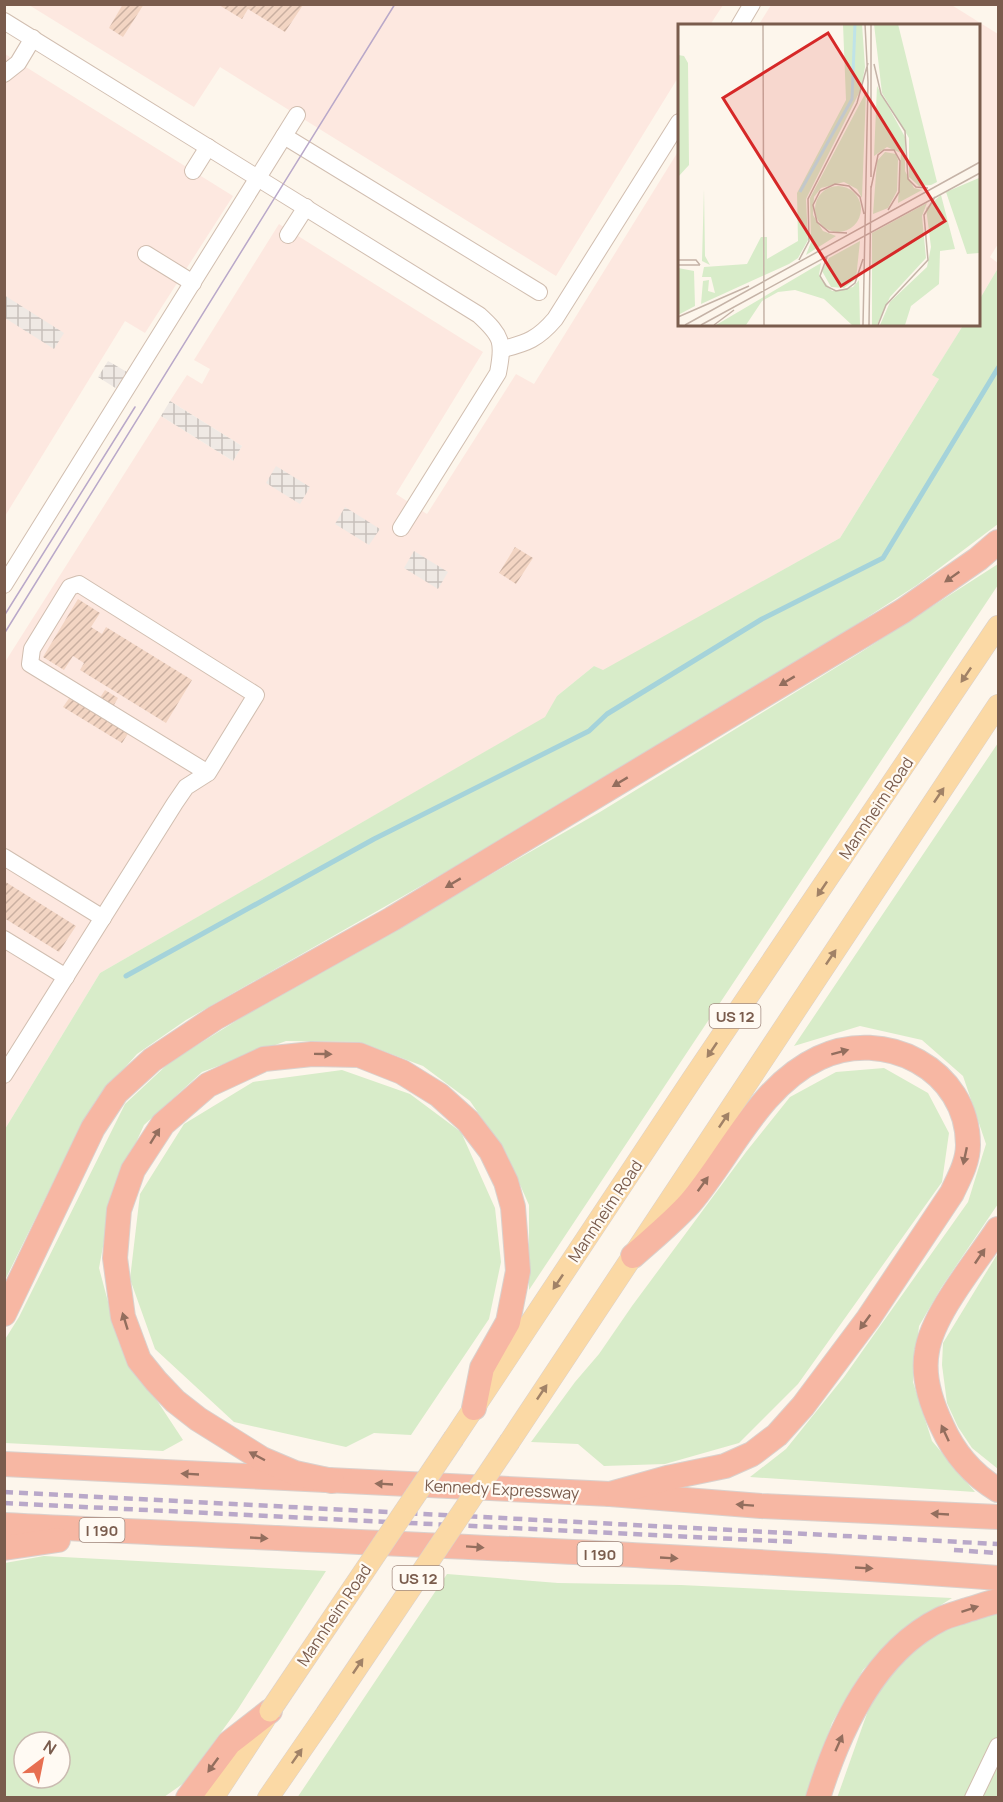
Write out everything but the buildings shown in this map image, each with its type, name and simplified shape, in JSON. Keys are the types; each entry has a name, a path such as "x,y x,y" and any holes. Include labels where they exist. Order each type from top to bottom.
{"highway":[{"path":"4,1314 93,1128 116,1093 152,1060 215,1018 392,919 892,617 978,559 999,542"},
{"path":"610,1494 668,1478 725,1466 752,1454 777,1435 803,1406 868,1319 952,1193 962,1170 968,1146 964,1122 954,1095 935,1073 911,1056 886,1048 857,1047 820,1057 789,1076 759,1108 689,1204 633,1256"},
{"path":"332,1481 295,1473 262,1459 220,1435 190,1413 156,1381 140,1360 123,1317 115,1258 119,1210 134,1170 163,1124 208,1085 264,1059 312,1054 359,1055 402,1072 439,1095 468,1121 491,1151 506,1182 513,1207 518,1271 508,1322 482,1368 474,1408"},
{"path":"999,1229 937,1323 927,1350 926,1376 933,1408 949,1442 969,1467 999,1490"},
{"name":"Kennedy Expressway","path":"4,1464 610,1494 761,1506 999,1517"},
{"name":"I 190","path":"4,1526 464,1547 999,1578"},
{"path":"4,1548 72,1538 200,1535"},
{"path":"818,1797 826,1771 853,1711 880,1667 916,1635 941,1618 999,1601"},
{"path":"188,1797 229,1743 270,1711"}],"main road":[{"name":"Mannheim Road","path":"213,1797 697,1072 999,626"},
{"name":"US 12","path":"268,1797 510,1441 999,705"}],"street":[{"path":"740,24 752,4"},
{"path":"4,21 479,315 493,328 502,349 498,373 401,528"},
{"path":"4,74 18,63 33,38"},
{"path":"4,585 297,115"},
{"path":"502,349 530,342 544,332 555,319 678,124"},
{"path":"284,136 539,292"},
{"path":"193,171 208,147"},
{"path":"288,235 306,207"},
{"path":"146,254 193,283"},
{"path":"4,1075 186,787 208,773 256,695 79,584 70,587 32,649 30,664 208,773"},
{"path":"4,857 103,918"},
{"path":"4,939 66,977"},
{"path":"973,1797 999,1746"}],"shaded area":[{"path":"950,4 998,34 998,244 990,257 998,263 998,268 979,300 979,24 759,24 771,5"},
{"path":"29,5 723,5 711,24 678,24 678,78 556,276 220,67 194,107"},
{"path":"5,54 233,196 145,333 125,321 5,516"},
{"path":"678,152 678,326 963,326 933,374 939,379 840,538 603,671 594,666 557,696 546,717 100,973 5,1129 5,662 161,416 233,461 242,446 170,401 187,375 202,384 210,369 194,360 279,224 483,352 396,494 427,514 516,374 534,384"},
{"path":"4,295 64,333 54,349 5,318"},
{"path":"108,361 127,372 117,389 98,377"},
{"path":"170,401 242,446 233,461 161,416"},
{"path":"276,466 310,487 300,504 266,483"},
{"path":"345,507 380,529 369,545 335,524"},
{"path":"414,551 448,572 438,589 404,568"}],"green space":[{"path":"998,268 998,524 917,585 798,662 449,870 186,1020 137,1054 96,1100 5,1280 5,1129 100,973 545,717 557,696 594,666 603,670 840,538 939,379 932,375 963,326 979,326 979,300"},
{"path":"998,564 998,585 529,1290 529,1205 506,1153 470,1101 423,1066 359,1042 286,1041 202,1072 144,1125 113,1193 99,1268 119,1343 183,1440 163,1451 5,1443 4,1341 19,1317 125,1104 170,1062 252,1011 600,812 858,654"},
{"path":"998,743 998,1204 941,1288 919,1326 913,1382 932,1441 975,1492 750,1477 786,1449 844,1377 968,1202 986,1144 963,1076 922,1040 860,1026 794,1046"},
{"path":"884,1068 928,1093 949,1133 942,1182 798,1384 739,1443 665,1464 604,1466 578,1444 531,1442 575,1382 599,1354 746,1152 790,1097 836,1072"},
{"path":"342,1070 410,1094 461,1132 495,1208 501,1262 489,1319 411,1435 374,1433 346,1447 234,1422 155,1349 130,1279 140,1194 184,1124 253,1082"},
{"path":"998,1253 998,1469 972,1448 958,1427 947,1403 942,1365 943,1343"},
{"path":"44,1556 326,1571 238,1709 184,1783 164,1797 5,1797 5,1563"},
{"path":"447,1574 558,1583 681,1585 952,1598 906,1627 863,1670 832,1723 807,1797 297,1798"},
{"path":"998,1608 998,1797 837,1798 870,1705 891,1672 925,1636"}],"waterway":[{"path":"126,976 374,839 589,731 607,714 762,619 883,558 998,368"}],"tram line":[{"path":"4,634 395,4"},
{"path":"4,616 135,407"}],"railway":[{"path":"4,1492 998,1544"},
{"path":"4,1503 796,1542"},
{"path":"954,1550 998,1553"}]}
